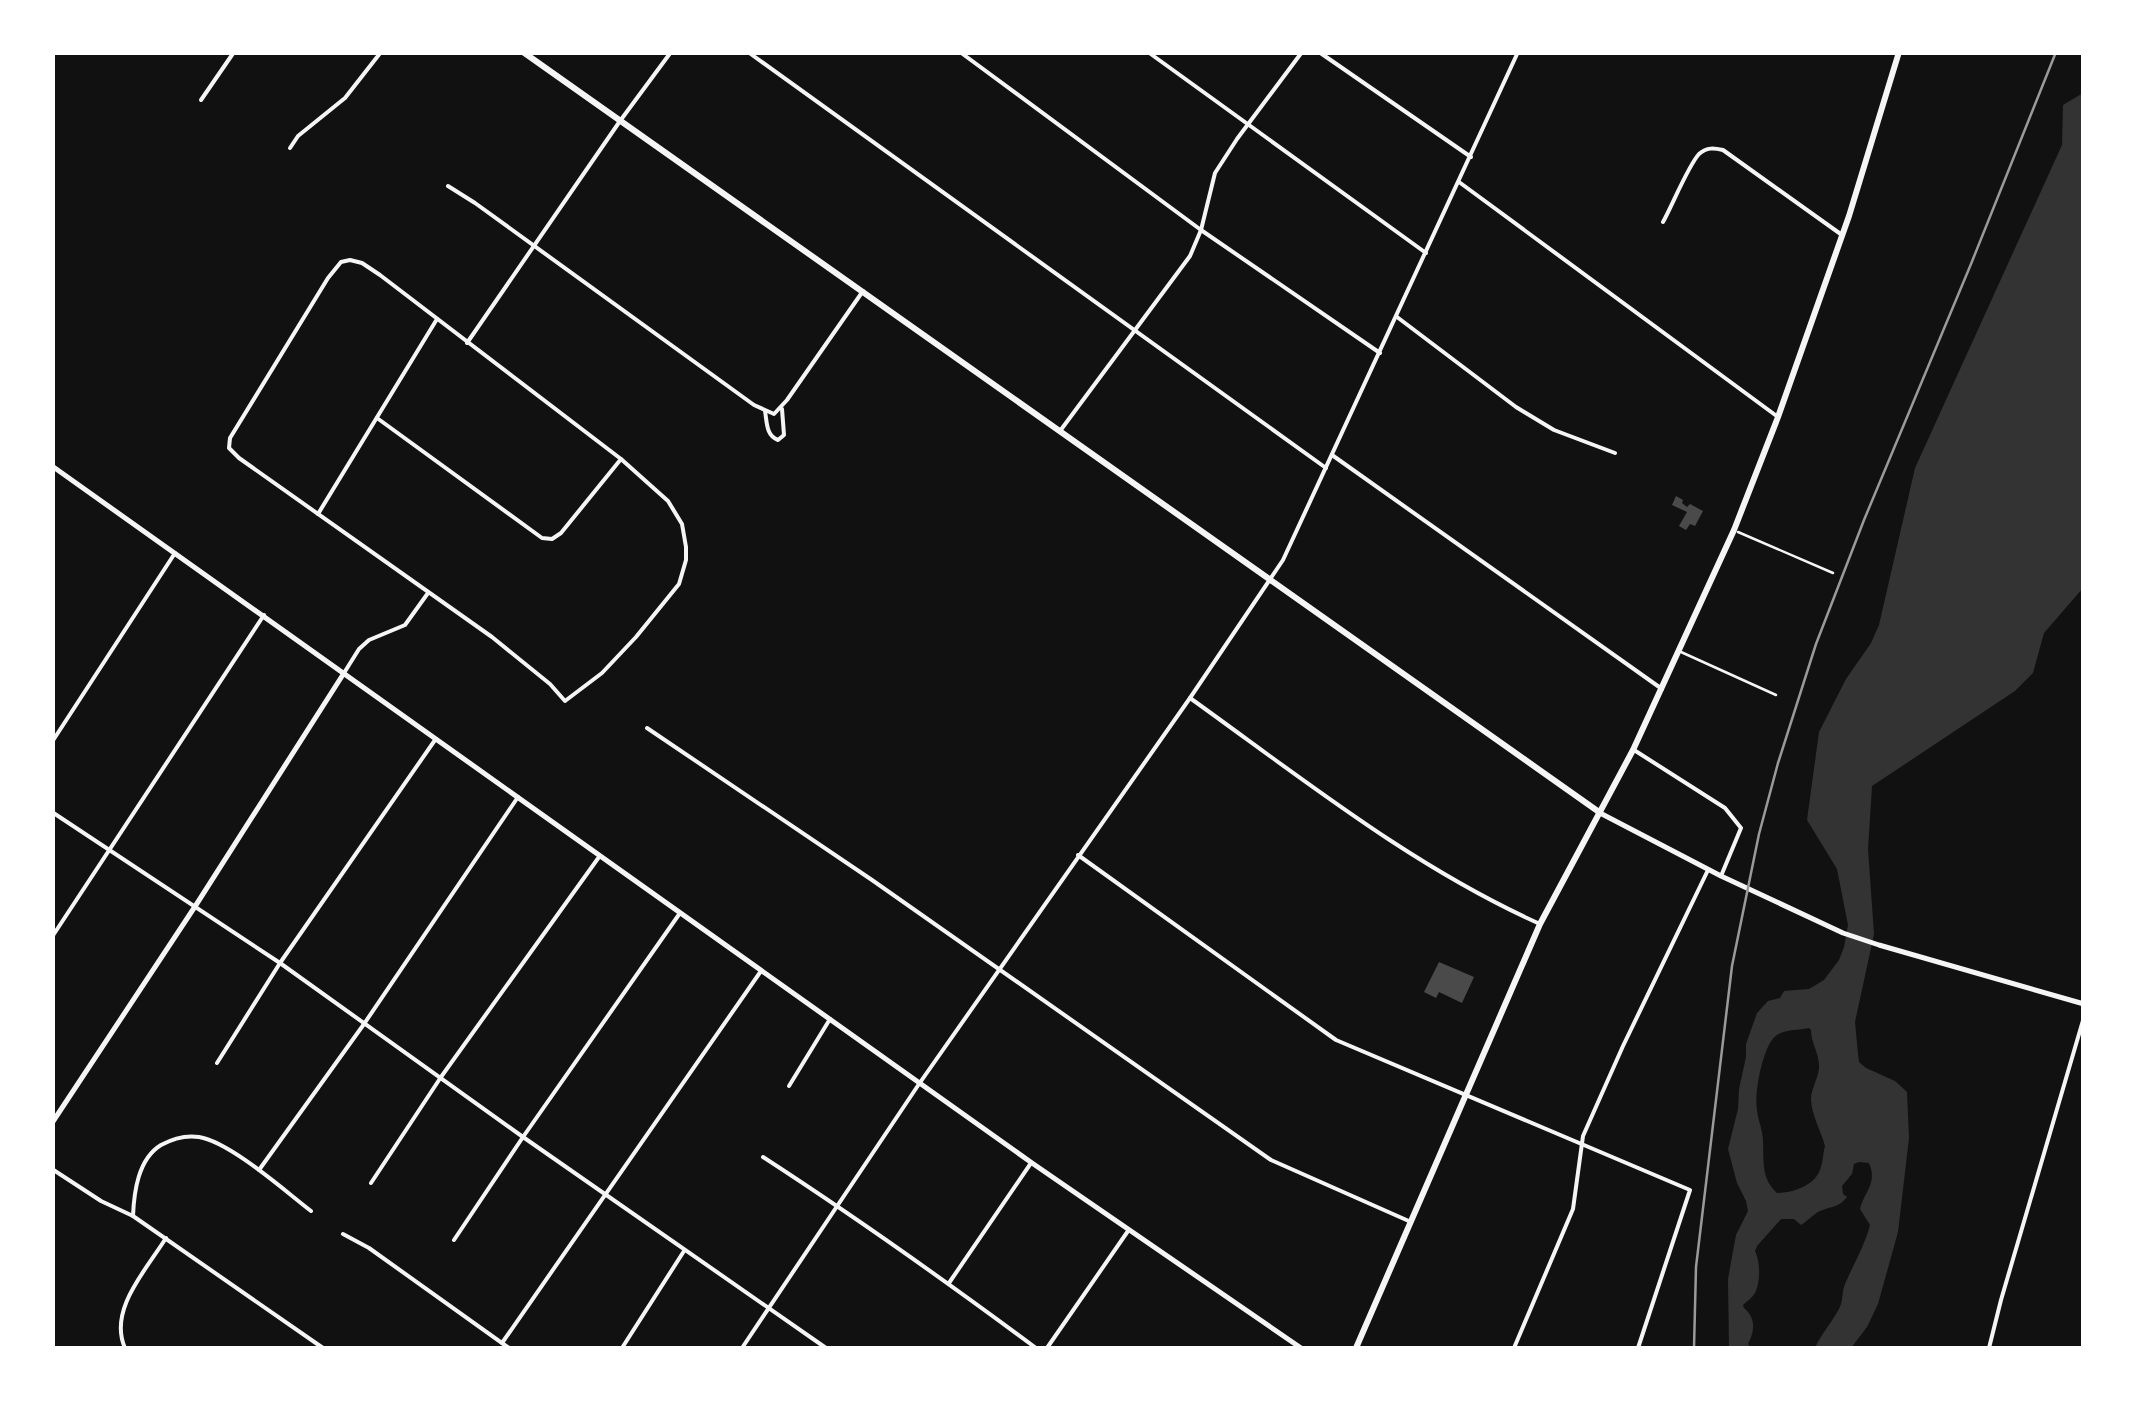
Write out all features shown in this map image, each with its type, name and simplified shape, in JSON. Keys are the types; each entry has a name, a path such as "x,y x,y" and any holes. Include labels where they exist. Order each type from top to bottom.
{"main road":[{"path":"523,52 1599,812"},
{"path":"1356,1348 1540,924 1633,750 1734,530 1842,235 1899,52"}],"street":[{"path":"201,100 234,52"},
{"path":"290,148 298,136 345,98 381,52"},
{"path":"467,342 671,52"},
{"path":"748,52 1326,468"},
{"path":"960,52 1201,230 1380,353"},
{"path":"1148,52 1426,253"},
{"path":"1060,431 1190,256 1201,230 1215,173 1302,52"},
{"path":"1319,52 1471,156"},
{"path":"742,1348 919,1084 1283,560 1518,52"},
{"path":"1663,222 1697,156 1716,148 1842,235"},
{"path":"1459,182 1778,417"},
{"path":"448,186 774,414 863,291"},
{"path":"341,262 362,264 436,319 621,460 668,501 682,524 686,560 679,584 602,673 565,701 535,672 429,591 230,448 230,438 341,262"},
{"path":"1397,317 1516,408 1554,430 1616,453"},
{"path":"318,514 436,319"},
{"path":"765,411 768,432 778,440 784,436 781,408"},
{"path":"377,418 542,538 552,539 561,533 621,460"},
{"path":"1332,455 1662,689"},
{"path":"52,466 919,1084 1301,1348"},
{"path":"52,742 175,552"},
{"path":"52,1123 359,649 404,624 429,591"},
{"path":"52,937 264,615"},
{"path":"1190,698 1420,861 1540,924"},
{"path":"646,728 1000,969 1271,1160 1410,1222"},
{"path":"217,1064 280,963 436,738"},
{"path":"1633,750 1725,808 1741,828 1721,876"},
{"path":"259,1170 518,797"},
{"path":"52,812 280,963 826,1348"},
{"path":"1599,812 1708,870 1843,933 2084,1004"},
{"path":"1078,855 1336,1040 1690,1190 1638,1348"},
{"path":"371,1184 441,1077 600,856"},
{"path":"1514,1348 1573,1209 1583,1136 1708,870"},
{"path":"454,1240 680,913"},
{"path":"502,1343 761,971"},
{"path":"1989,1348 2084,1017"},
{"path":"789,1086 830,1020"},
{"path":"134,1216 137,1185 151,1152 186,1136 209,1140 259,1170 311,1211"},
{"path":"763,1157 1036,1348"},
{"path":"948,1283 1032,1163"},
{"path":"52,1168 101,1201 134,1216 323,1348"},
{"path":"1048,1348 1128,1230"},
{"path":"343,1234 369,1248 510,1348"},
{"path":"125,1348 120,1332 121,1312 166,1238"},
{"path":"622,1348 685,1250"}],"lane":[{"path":"1734,530 1833,573"},
{"path":"1680,651 1776,695"}],"shaded area":[{"path":"2083,93 2083,588 2044,633 2033,673 2015,691 1872,786 1868,849 1874,934 1855,1022 1858,1054 1859,1062 1866,1068 1895,1081 1907,1092 1909,1138 1898,1232 1878,1304 1851,1348 1815,1348 1840,1307 1845,1284 1870,1225 1860,1209 1871,1182 1871,1170 1869,1163 1859,1162 1842,1186 1847,1197 1841,1203 1817,1212 1801,1225 1794,1219 1781,1219 1757,1246 1758,1283 1754,1295 1743,1305 1752,1320 1748,1344 1751,1348 1729,1348 1728,1279 1736,1235 1748,1211 1728,1149 1738,1109 1746,1044 1757,1013 1768,1001 1780,998 1784,991 1809,989 1824,980 1839,960 1848,925 1837,869 1807,820 1819,732 1879,625 1915,468 2062,145 2063,105","holes":["1811,1030 1819,1068 1811,1105 1825,1146 1822,1164 1808,1184 1777,1193 1764,1169 1756,1103 1760,1074 1768,1046 1776,1036"]}],"building":[{"path":"1676,496 1687,507 1690,504 1703,511 1695,526 1690,524 1686,530 1679,526 1687,512 1672,505"},
{"path":"1439,962 1474,977 1462,1003 1439,992 1436,998 1424,992"}],"railway":[{"path":"1694,1348 1696,1267 1732,966 1778,763 1816,644 1864,520 2056,52"}]}
